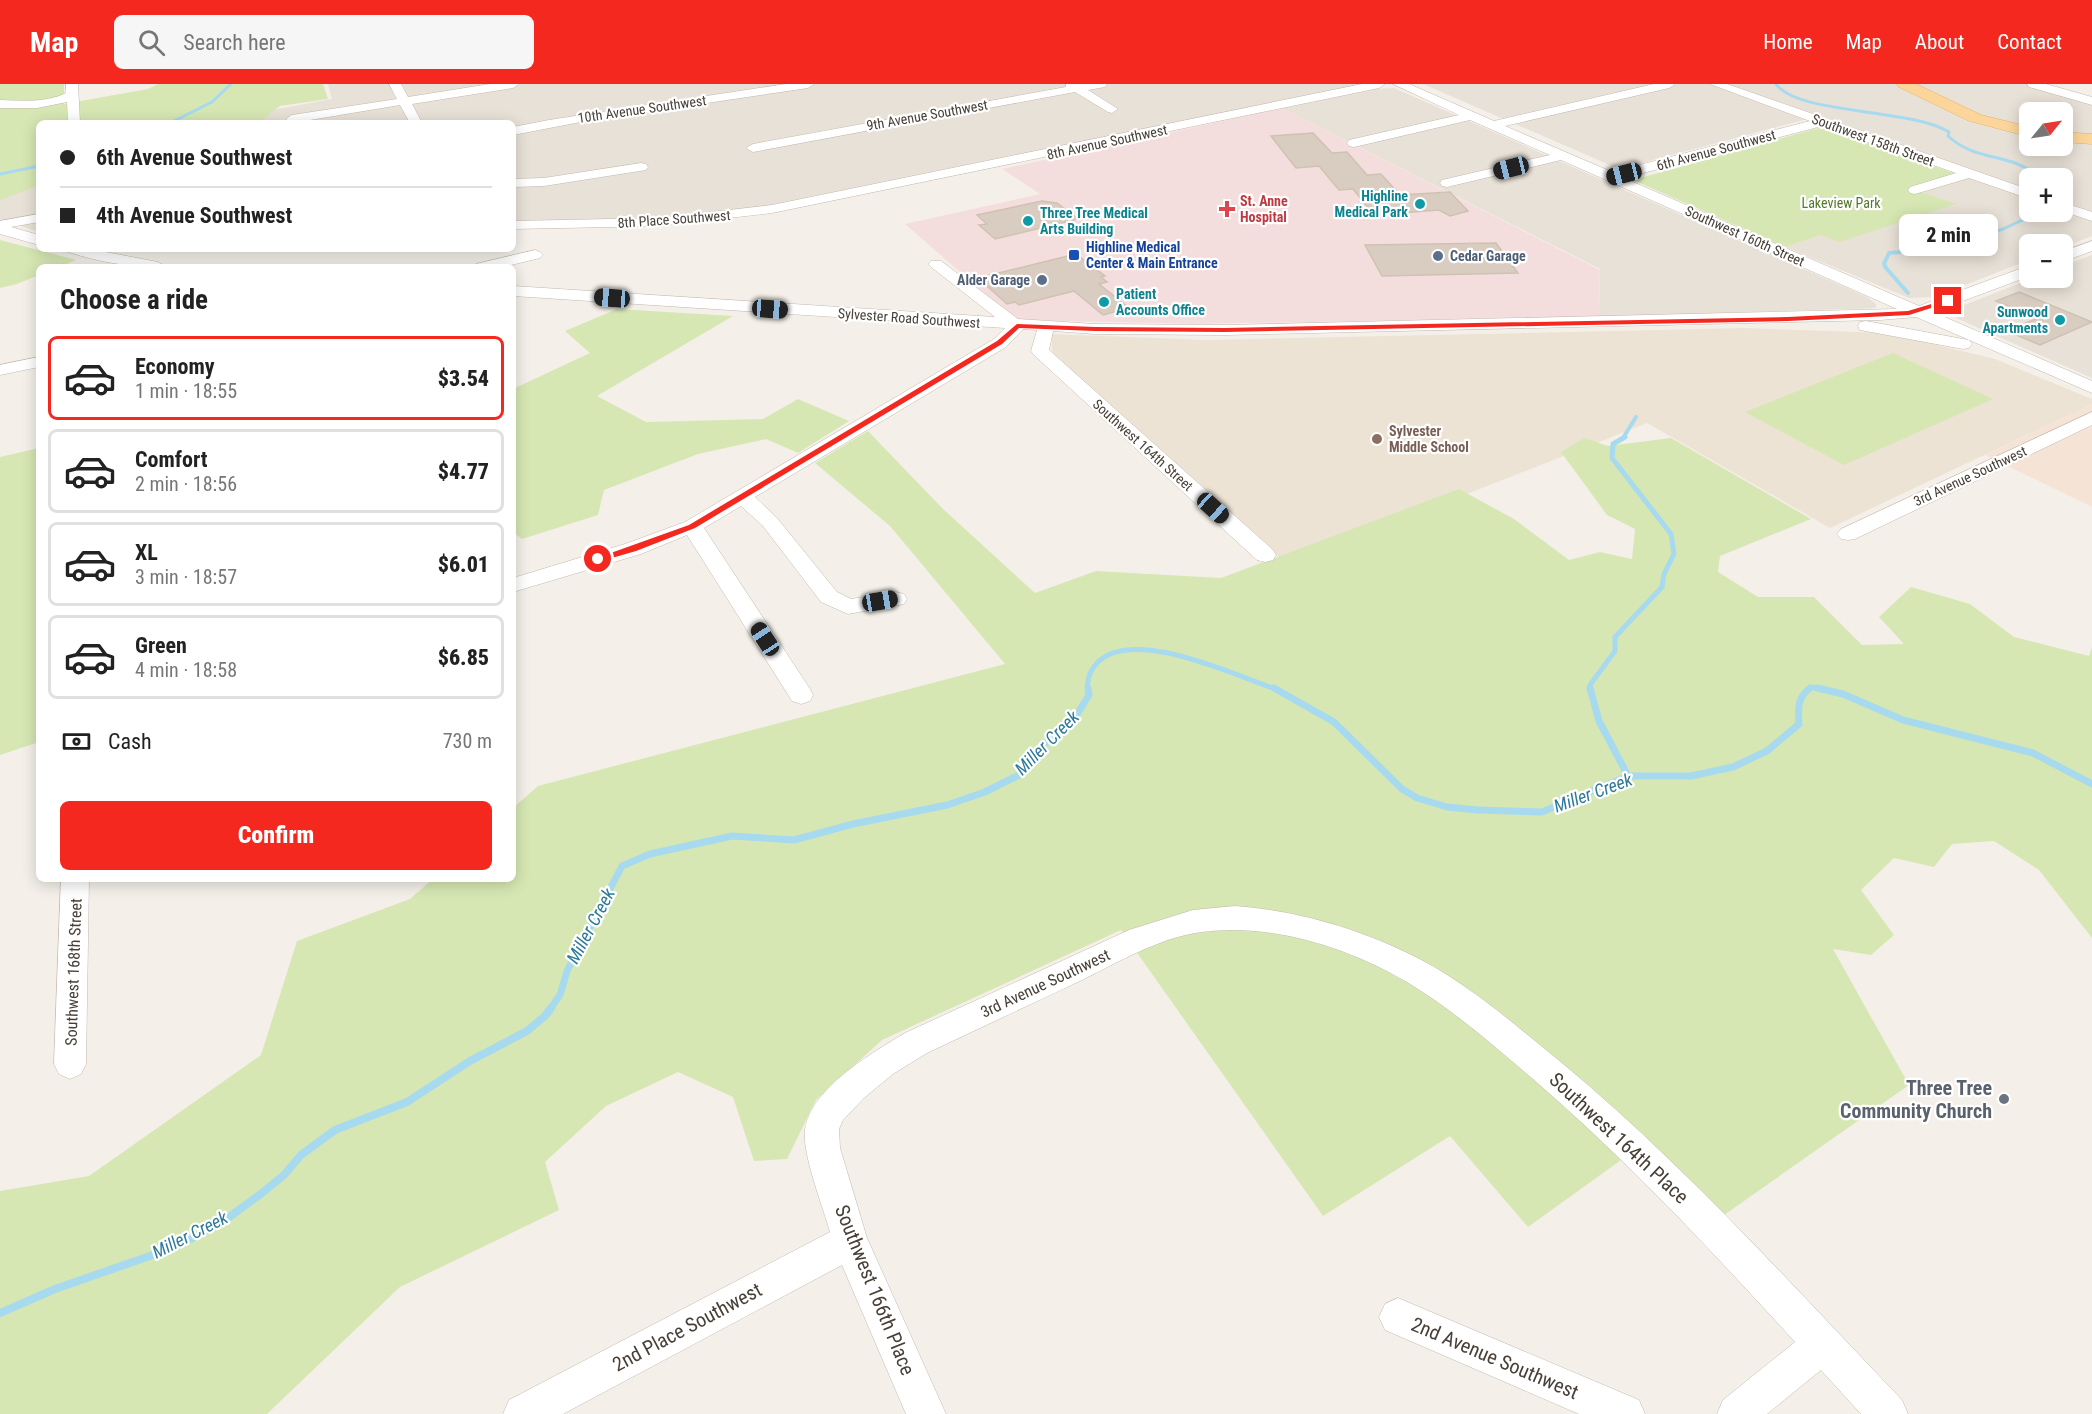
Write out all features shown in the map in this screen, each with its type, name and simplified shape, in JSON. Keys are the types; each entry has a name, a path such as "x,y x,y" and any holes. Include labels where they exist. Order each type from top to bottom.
{"main road":[{"path":"1904,84 1975,118 2019,129"},
{"path":"2073,138 2092,140"}],"street":[{"path":"395,84 414,120"},
{"path":"292,119 513,84"},
{"path":"729,84 742,95"},
{"name":"10th Avenue Southwest","path":"516,131 588,116 807,84"},
{"name":"9th Avenue Southwest","path":"753,148 1073,86 1101,84"},
{"name":"8th Avenue Southwest","path":"834,198 1379,84"},
{"name":"Southwest 160th Street","path":"1399,84 2088,385"},
{"path":"1493,126 1669,84"},
{"name":"Southwest 158th Street","path":"1716,84 2019,191"},
{"path":"2033,84 2092,101"},
{"path":"1073,86 1112,109"},
{"path":"0,104 54,102 72,89"},
{"path":"72,89 74,120"},
{"path":"1354,143 1471,116"},
{"name":"6th Avenue Southwest","path":"1610,177 1822,122"},
{"path":"1447,183 1562,156"},
{"path":"516,183 544,182 641,167"},
{"path":"1916,190 1969,174"},
{"name":"8th Place Southwest","path":"516,225 688,220 834,198"},
{"path":"2073,210 2092,217"},
{"path":"0,227 36,219"},
{"path":"0,227 36,239"},
{"path":"2073,254 2092,246"},
{"path":"84,252 139,264"},
{"path":"495,264 535,255"},
{"path":"516,584 633,549 692,526 1000,343 1017,326 936,264"},
{"path":"1918,312 2019,274"},
{"name":"Sylvester Road Southwest","path":"516,291 1017,326 1225,330 1788,319 1918,312"},
{"path":"1788,319 1866,326 1943,339 1995,353 2088,385"},
{"name":"Southwest 164th Street","path":"1046,327 1040,351 1264,555"},
{"path":"0,370 36,363"},
{"name":"3rd Avenue Southwest","path":"1848,534 2092,418"},
{"path":"742,496 771,522 829,597 848,607 896,598"},
{"path":"692,526 801,695"},
{"name":"Southwest 168th Street","path":"70,1064 75,882"},
{"name":"3rd Avenue Southwest","path":"822,1129 831,1109 853,1087 882,1064 916,1043 1156,931 1213,918 1269,922 1303,928"},
{"name":"Southwest 164th Place","path":"1303,928 1364,946 1416,972 1478,1014 1560,1080 1655,1168 1888,1414"},
{"name":"Southwest 166th Place","path":"822,1129 823,1148 850,1241 926,1414"},
{"name":"2nd Place Southwest","path":"523,1414 850,1241"},
{"name":"2nd Avenue Southwest","path":"1398,1317 1625,1414"},
{"path":"1737,1414 1822,1344"}],"shaded area":[{"path":"328,84 1365,84 753,209 661,220 516,221 516,120 223,119 332,99"},
{"path":"1423,84 1893,84 1969,122 2019,134 2019,156 2073,156 2073,143 2092,144 2092,236 2073,243 2073,234 2019,234 2019,264 1934,297 1909,298 1785,247 1821,235 1954,205 1915,189 1970,169 1819,116 1619,169"},
{"path":"1915,84 2028,84 2092,103 2092,135 2073,133 2073,102 2019,102 2019,125 1976,114"},
{"path":"1394,88 1867,297 1876,304 1876,308 1599,317 1600,269 1282,108 1376,89"},
{"name":"St. Anne Hospital","path":"1282,108 1600,270 1599,317 1191,324 1015,320 905,224 1040,194 1002,169"},
{"path":"36,181 36,231 0,219 0,193"},
{"path":"2092,255 2092,378 1956,318 1949,311 2019,284 2019,288 2073,288 2073,262"},
{"name":"Sylvester Middle School","path":"1745,328 1887,333 1995,359 2092,399 2092,404 1830,528 1647,423 1288,565 1052,352 1052,334 1206,340"},
{"path":"2092,404 2092,507 1985,455"}],"green space":[{"path":"0,84 64,84 64,104 148,89 158,84 323,84 328,99 280,106 262,120 36,120 36,186 0,200"},
{"name":"Lakeview Park","path":"1822,127 1959,175 1916,190 1956,204 1839,242 1821,235 1785,247 1633,180"},
{"path":"0,240 36,249 36,252 46,252 76,260 66,264 36,264 36,276 0,288"},
{"path":"617,309 733,316 597,396 646,422 763,419 798,399 849,421 798,453 766,439 698,454 604,490 598,515 522,539 516,534 516,388 590,353 565,331"},
{"path":"1893,353 1993,399 1844,465 1745,412"},
{"path":"868,431 942,508 1035,593 1096,571 1221,578 1459,489 1514,519 1569,560 1600,552 1632,559 1635,529 1607,515 1561,452 1584,438 1608,446 1671,438 1811,519 1720,556 1718,572 1758,597 1814,597 1862,645 1904,644 1879,617 1911,587 1970,604 2014,637 2089,656 2092,647 2092,938 2039,870 1994,841 1952,844 1934,867 1894,858 1861,890 1894,935 1871,955 1833,949 1909,1085 1717,1220 1642,1145 1528,1227 1450,1136 1323,1216 1121,930 882,1040 816,1100 787,1159 754,1161 733,1097 678,1072 606,1106 545,1162 559,1210 400,1287 267,1414 0,1414 0,1191 89,1176 261,1055 297,941 410,899 430,882 516,882 516,805 538,786 1005,664 890,526 815,463"},
{"path":"36,449 36,743 0,755 0,457"}],"building":[{"path":"1313,133 1332,153 1347,152 1367,175 1381,174 1400,195 1450,192 1468,211 1450,216 1439,210 1374,215 1353,189 1339,190 1319,166 1296,168 1271,136"},
{"name":"Three Tree Medical Arts Building","path":"1042,201 1057,203 1078,219 995,239 979,225 987,224 977,215"},
{"name":"Cedar Garage","path":"1496,243 1518,273 1382,276 1365,245"},
{"name":"Alder Garage","path":"1076,254 1105,276 1101,277 1107,282 1099,284 1129,308 1103,315 1074,291 1019,305 1015,302 1007,304 978,278"},
{"name":"Sunwood Apartments","path":"2019,292 2092,322 2040,345 2007,331 2038,318 1996,301"}],"waterway":[{"path":"176,120 212,102 231,84"},
{"path":"1776,84 1788,94 1807,101 1932,124 1949,132 1948,136 1970,150 2014,162 2026,168"},
{"path":"0,174 36,167"},
{"path":"1969,240 2019,222"},
{"path":"1908,293 1884,264 1889,253 1935,249 1974,239"},
{"path":"1623,438 1636,417"},
{"path":"1591,690 1590,685 1615,651 1615,637 1662,587 1664,574 1674,554 1671,534 1612,458 1613,444 1625,437"},
{"name":"Miller Creek","path":"1088,688 1090,674 1099,661 1116,652 1137,649 1188,658 1275,688"},
{"name":"Miller Creek","path":"1808,690 1812,687 1824,690"},
{"name":"Miller Creek","path":"550,1009 560,995 567,971 622,866 650,854 732,836 794,840 853,824 947,805 985,792 1021,774 1042,746 1076,716 1089,695 1088,688"},
{"name":"Miller Creek","path":"1275,688 1279,690"},
{"name":"Miller Creek","path":"1275,688 1334,722 1402,789 1417,798 1447,807 1542,812 1628,776"},
{"path":"1590,688 1599,721 1628,776"},
{"name":"Miller Creek","path":"1817,688 1843,694 1903,720 2033,753 2092,784"},
{"name":"Miller Creek","path":"1628,776 1691,776 1733,767 1767,751 1799,724 1801,700 1808,690"},
{"name":"Miller Creek","path":"0,1313 55,1289 173,1248 221,1223 262,1193 284,1175 301,1155 335,1130 407,1102 470,1061 527,1031 551,1008"}],"place":[{"name":"Highline Medical Park","path":"1420,204"},
{"name":"St. Anne Hospital","path":"1227,209"},
{"name":"Three Tree Medical Arts Building","path":"1028,221"},
{"name":"Highline Medical Center & Main Entrance","path":"1074,255"},
{"name":"Cedar Garage","path":"1438,256"},
{"name":"Alder Garage","path":"1042,280"},
{"name":"Patient Accounts Office","path":"1104,302"},
{"name":"Sunwood Apartments","path":"2060,320"},
{"name":"Sylvester Middle School","path":"1377,439"},
{"name":"Three Tree Community Church","path":"2004,1099"}],"route":[{"path":"598,559 633,549 692,526 1000,343 1017,326 1225,330 1788,319 1918,312 1948,301"}]}
